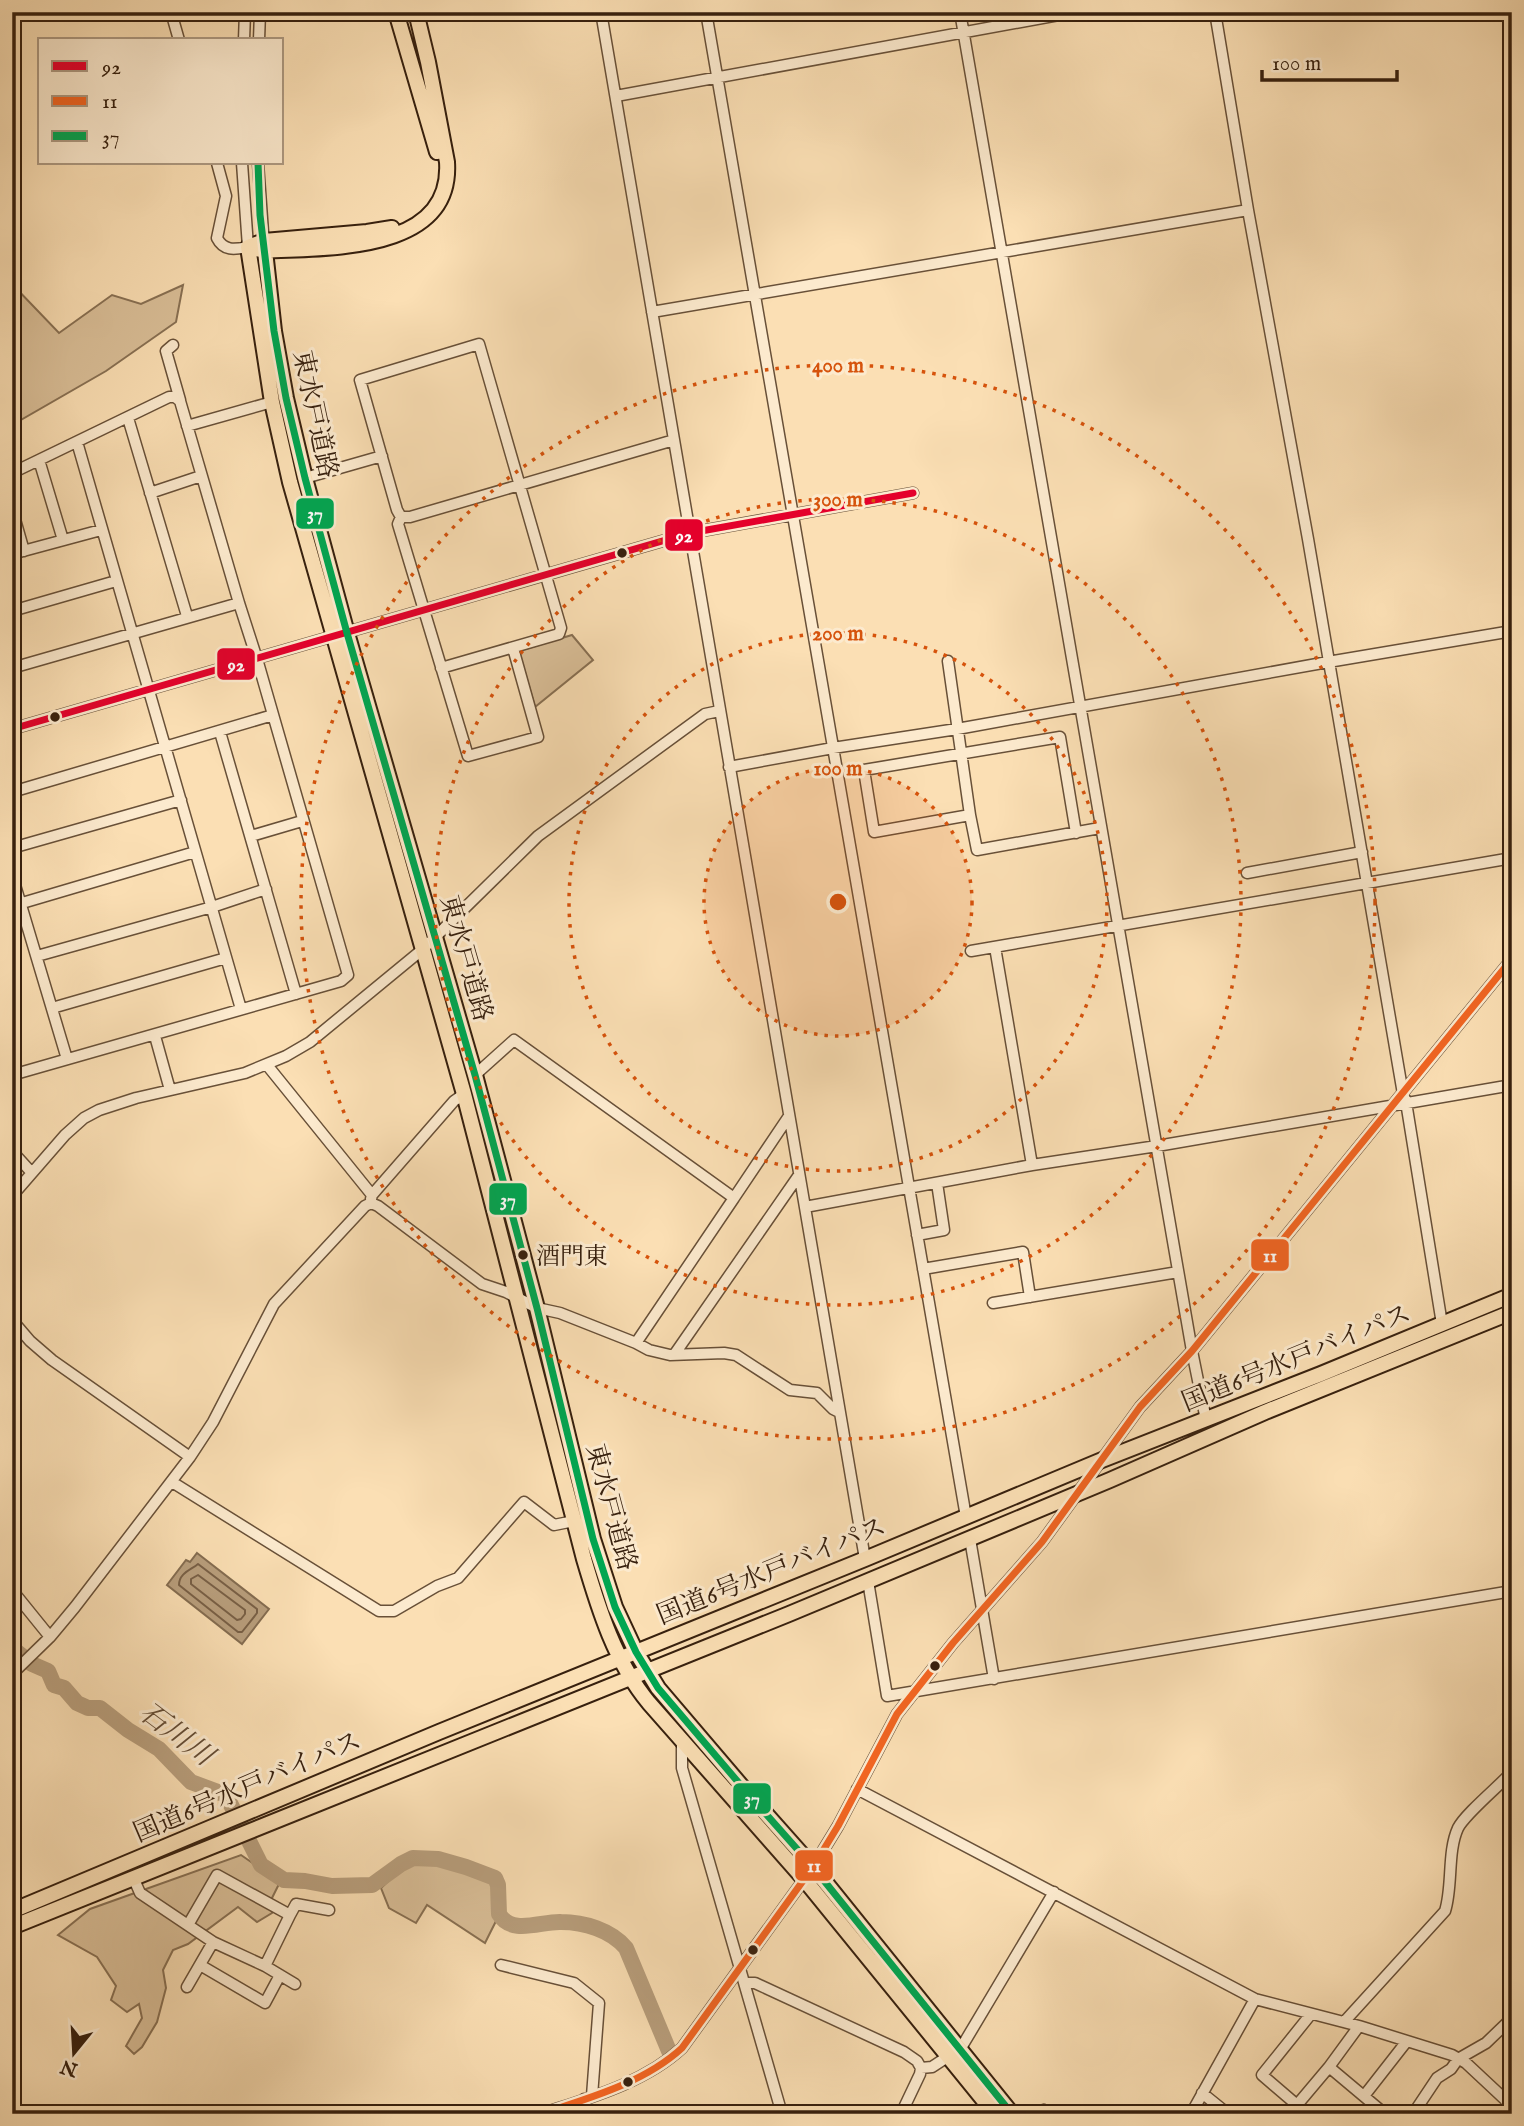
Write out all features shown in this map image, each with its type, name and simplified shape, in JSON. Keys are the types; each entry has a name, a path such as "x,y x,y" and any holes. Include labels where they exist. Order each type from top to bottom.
{"highway":[{"path":"264,246 382,230 405,222 428,202 438,174 438,156 396,12"},
{"path":"248,247 358,244 388,238 415,226 429,214 446,181 447,162 416,12"},
{"name":"東水戸道路","path":"264,246 274,331 286,398 340,635 464,1094 592,1586 630,1679 682,1742 956,2053"},
{"name":"東水戸道路","path":"248,247 272,402 290,482 436,937 537,1308 599,1559 615,1607 647,1672 813,1867 956,2053"},
{"name":"国道6号水戸バイパス","path":"12,1911 1102,1460 1512,1295"},
{"name":"国道6号水戸バイパス","path":"12,1927 630,1679 970,1539 1265,1412 1512,1312"},
{"path":"956,2053 995,2114"},
{"path":"956,2053 1012,2114"}],"street":[{"path":"171,12 178,38"},
{"path":"244,38 245,12"},
{"path":"259,38 260,12"},
{"path":"601,12 865,1559"},
{"path":"706,12 966,1517"},
{"path":"960,12 1100,828 1206,1420"},
{"path":"616,96 1075,12"},
{"path":"1215,12 1362,852 1401,1100 1442,1324"},
{"path":"217,164 226,196 217,238 225,248 230,249 248,247 242,164"},
{"path":"258,164 264,246"},
{"path":"652,312 1248,210"},
{"path":"401,517 360,380 479,344 562,628 559,634 441,668"},
{"path":"13,1073 341,981 348,975 166,351 173,345"},
{"path":"12,473 169,397 180,401"},
{"path":"187,426 272,402"},
{"path":"128,418 187,616"},
{"path":"401,517 410,517 674,440"},
{"path":"77,442 241,1009"},
{"path":"305,478 382,456"},
{"path":"39,460 63,540"},
{"path":"150,493 201,476"},
{"path":"12,729 690,533 914,493"},
{"path":"12,509 24,551"},
{"path":"401,517 398,524 468,756 538,737 513,648"},
{"path":"12,554 101,530"},
{"path":"12,611 116,581"},
{"path":"12,668 239,603"},
{"path":"729,767 1512,631"},
{"path":"948,661 977,850 1100,828"},
{"path":"12,1196 65,1135 85,1118 116,1104 234,1076 267,1065 310,1042 423,949 538,836 705,714 719,711"},
{"path":"12,792 273,716"},
{"path":"220,732 296,994"},
{"path":"970,815 874,832 864,770 1060,737 1076,833"},
{"path":"12,848 181,800"},
{"path":"251,836 302,821"},
{"path":"16,905 195,852"},
{"path":"1247,873 1362,852"},
{"path":"971,951 1512,858"},
{"path":"12,875 16,905 37,956 67,1059"},
{"path":"37,956 266,889"},
{"path":"995,947 1032,1165"},
{"path":"52,1008 226,958"},
{"path":"541,2114 588,2098 654,2069 673,2056 692,2035 813,1867 838,1826 882,1739 913,1693 1042,1542 1146,1400 1192,1351 1401,1100 1512,959"},
{"path":"155,1035 170,1090"},
{"path":"475,1075 514,1040 734,1198"},
{"path":"267,1065 374,1201 482,1283 537,1308 560,1313 649,1350 674,1356 724,1353 736,1355 790,1390 817,1393 839,1412"},
{"path":"805,1207 1032,1165 1157,1146 1401,1100 1512,1085"},
{"path":"12,1674 50,1637 75,1607 190,1457 213,1422 274,1304 365,1206 374,1201 454,1101 464,1094"},
{"path":"636,1343 789,1116"},
{"path":"12,1151 32,1173"},
{"path":"674,1356 799,1175"},
{"path":"917,1235 944,1230 937,1183"},
{"path":"923,1269 1023,1252 1030,1297"},
{"path":"992,1303 1178,1272"},
{"path":"12,1320 46,1355 190,1457"},
{"path":"172,1482 379,1611 386,1612 394,1611 437,1586 458,1578 524,1502 554,1525 574,1521"},
{"path":"970,1539 995,1679"},
{"path":"868,1581 887,1696 1512,1591"},
{"path":"12,1590 50,1637"},
{"path":"682,1742 682,1768 782,2114"},
{"path":"1344,2022 1445,1911 1458,1827 1512,1772"},
{"path":"857,1789 1255,1999 1359,2026 1458,2059 1511,2104 1498,2114"},
{"path":"188,1925 217,1875 290,1915"},
{"path":"133,1877 141,1893 213,1942 265,1966 295,1984"},
{"path":"921,2068 932,2067 956,2053 1054,1892"},
{"path":"265,1966 296,1904 329,1910"},
{"path":"187,1987 213,1942"},
{"path":"200,1965 265,2003 280,1975"},
{"path":"502,1965 574,1983 599,2004 584,2114"},
{"path":"745,1983 755,1983 904,2052 917,2061 921,2068"},
{"path":"1191,2114 1255,1999"},
{"path":"1311,2014 1262,2075 1297,2105 1359,2026"},
{"path":"1413,2114 1437,2078 1451,2069 1458,2059 1486,2043 1512,2018"},
{"path":"1364,2096 1407,2041"},
{"path":"1329,2067 1385,2114"},
{"path":"901,2114 921,2068"},
{"path":"1202,2093 1228,2114"},
{"path":"1041,2114 1045,2109 1052,2114"}],"shaded area":[{"path":"12,284 59,333 112,295 141,304 183,285 176,322 106,371 12,425"},
{"path":"572,635 593,660 535,707 520,655 522,650"},
{"path":"241,1855 280,1882 271,1900 272,1913 257,1922 238,1907 188,1944 173,1950 163,1970 166,1988 157,2022 142,2047 134,2054 126,2046 142,2018 139,2004 127,2012 111,2000 116,1986 97,1957 58,1935 90,1909"},
{"path":"416,1861 436,1862 469,1870 495,1886 497,1919 485,1943 427,1905 416,1923 389,1908 381,1888 399,1871"}],"water":[{"path":"197,1553 269,1609 242,1644 167,1585 186,1560 190,1562"}],"waterway":[{"name":"石川川","path":"12,1648 32,1664 48,1671 54,1685 64,1688 77,1703 88,1708 100,1708 159,1749 191,1782 226,1795 261,1865 284,1880 332,1886 372,1885 413,1858 438,1859 495,1878 498,1885 499,1914 511,1924 527,1926 570,1922 588,1925 613,1936 626,1948 669,2051"}],"transit line":[{"name":"37","path":"258,164 260,215 274,331 305,478 475,1075 537,1308 593,1539 615,1607 636,1652 658,1688 813,1867 1012,2114"},
{"name":"92","path":"12,729 690,533 913,493"},
{"name":"11","path":"541,2114 633,2080 651,2071 682,2048 813,1867 838,1826 897,1714 953,1643 1042,1542 1140,1407 1192,1351 1512,959"}],"place":[{"name":"酒門東","path":"523,1255"}]}
